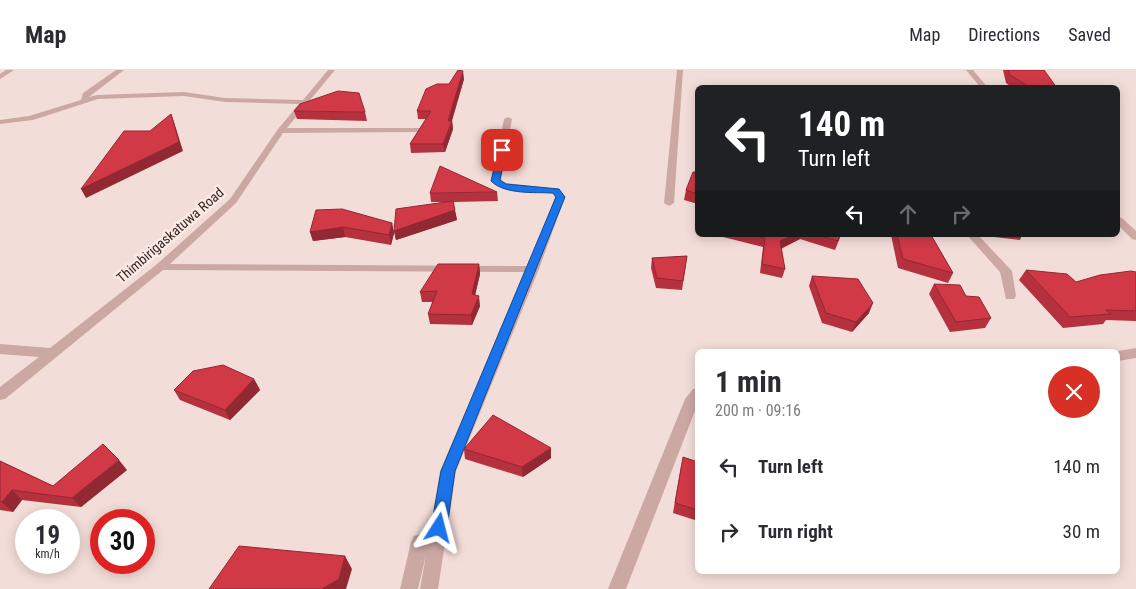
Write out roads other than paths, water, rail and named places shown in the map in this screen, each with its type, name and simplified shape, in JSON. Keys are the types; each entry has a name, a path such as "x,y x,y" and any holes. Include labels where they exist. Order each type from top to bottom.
{"street":[{"path":"0,77 11,70"},
{"path":"83,101 86,95 122,70"},
{"name":"Thimbirigaskatuwa Road","path":"0,395 50,353 160,267 233,201 281,131 332,70"},
{"path":"669,203 680,70"},
{"path":"967,70 982,85"},
{"path":"0,122 30,118 98,97 184,94 225,100 304,102"},
{"path":"428,589 448,471 560,197 556,191 504,186 496,181 508,119"},
{"path":"281,131 419,130"},
{"path":"1120,222 1136,237"},
{"path":"974,237 1006,271 1010,296"},
{"path":"160,267 532,269"},
{"path":"0,349 50,353"},
{"path":"1120,356 1136,352"},
{"path":"617,589 692,399 695,396"},
{"path":"409,589 420,542 436,547"}]}
